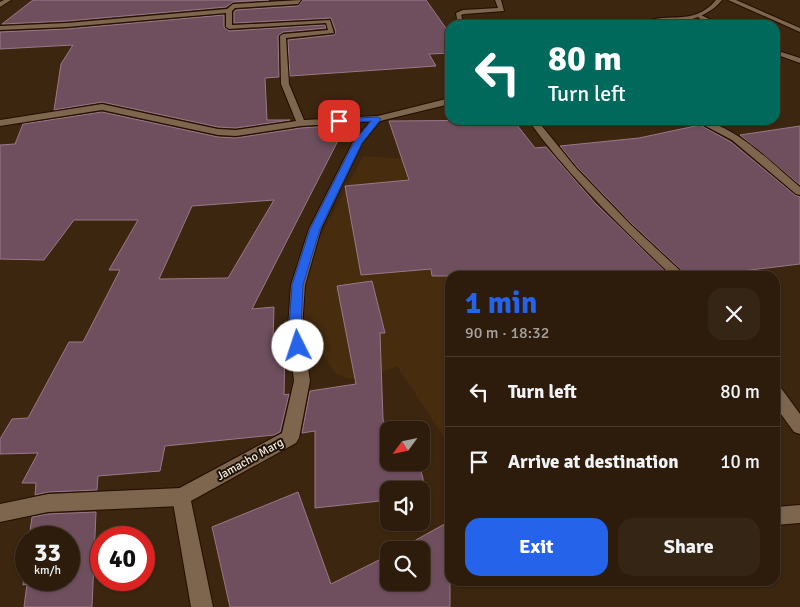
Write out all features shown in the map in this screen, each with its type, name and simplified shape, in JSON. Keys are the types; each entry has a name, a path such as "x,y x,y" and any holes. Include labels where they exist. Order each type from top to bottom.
{"street":[{"path":"0,5 8,0"},
{"path":"0,28 67,25 232,6 298,2 298,0"},
{"path":"460,20 458,14 463,12 502,10 498,0"},
{"path":"684,20 701,17 714,8 719,0"},
{"path":"731,0 777,20"},
{"path":"232,6 229,27 328,21 332,32 283,36 285,84 301,123"},
{"path":"701,17 707,20"},
{"path":"780,21 800,30"},
{"path":"780,54 800,62"},
{"path":"0,123 102,107 218,132 236,133 301,123 377,119 445,102"},
{"name":"Jamacho Marg","path":"181,496 290,438 302,381 295,328 298,285 315,229 358,142 377,119"},
{"path":"536,125 572,170 626,226 675,271"},
{"path":"708,125 735,138 800,192"},
{"path":"780,400 800,427"},
{"path":"0,514 48,503 181,496 202,607"},
{"path":"780,516 800,514"}],"shaded area":[{"path":"363,156 409,159 514,271 445,271 445,438 397,366 383,372 349,379 335,373 309,332 293,288"}],"building":[{"path":"33,0 269,0 233,2 226,7 67,21 2,24"},
{"path":"303,0 426,0 445,27 445,53 429,54 436,66 290,76 288,40 334,35 336,32 331,18 234,23 234,12 236,10 298,6"},
{"path":"224,15 224,27 229,31 325,25 326,28 283,32 278,36 279,77 265,78 267,120 290,120 236,128 218,127 102,102 54,110 61,64 73,45 0,49 0,32 67,29"},
{"path":"102,112 218,137 236,138 301,128 346,125 252,309 274,307 273,342 285,341 284,395 289,394 280,432 274,435 165,446 160,471 98,476 97,490 48,492 35,495 36,483 22,483 38,453 0,454 0,439 12,419 28,418 69,342 83,342 120,270 109,270 138,220 74,220 44,260 0,259 0,145 15,144 23,124","holes":["274,200 228,278 159,279 192,206"]},
{"path":"389,121 445,121 445,125 517,125 535,148 546,147 595,203 665,271 445,271 445,276 432,276 431,269 361,275 345,186 409,180"},
{"path":"700,125 731,142 795,195 800,197 800,264 742,271 683,271 632,224 577,167 560,146 639,138"},
{"path":"800,126 800,185 740,135"},
{"path":"372,281 385,333 380,333 383,421 380,421 380,471 421,471 423,481 380,481 380,501 315,508 315,431 302,433 310,391 356,384 337,286"},
{"path":"298,492 331,584 380,560 380,591 430,591 430,541 414,541 445,524 445,586 450,586 450,607 230,607 212,527"},
{"path":"96,512 95,526 90,526 90,591 93,591 92,607 24,607 26,591 80,591 80,526 31,526 32,517 48,514"}],"route":[{"path":"298,346 295,328 298,285 315,229 358,142 377,119 339,121"}]}
